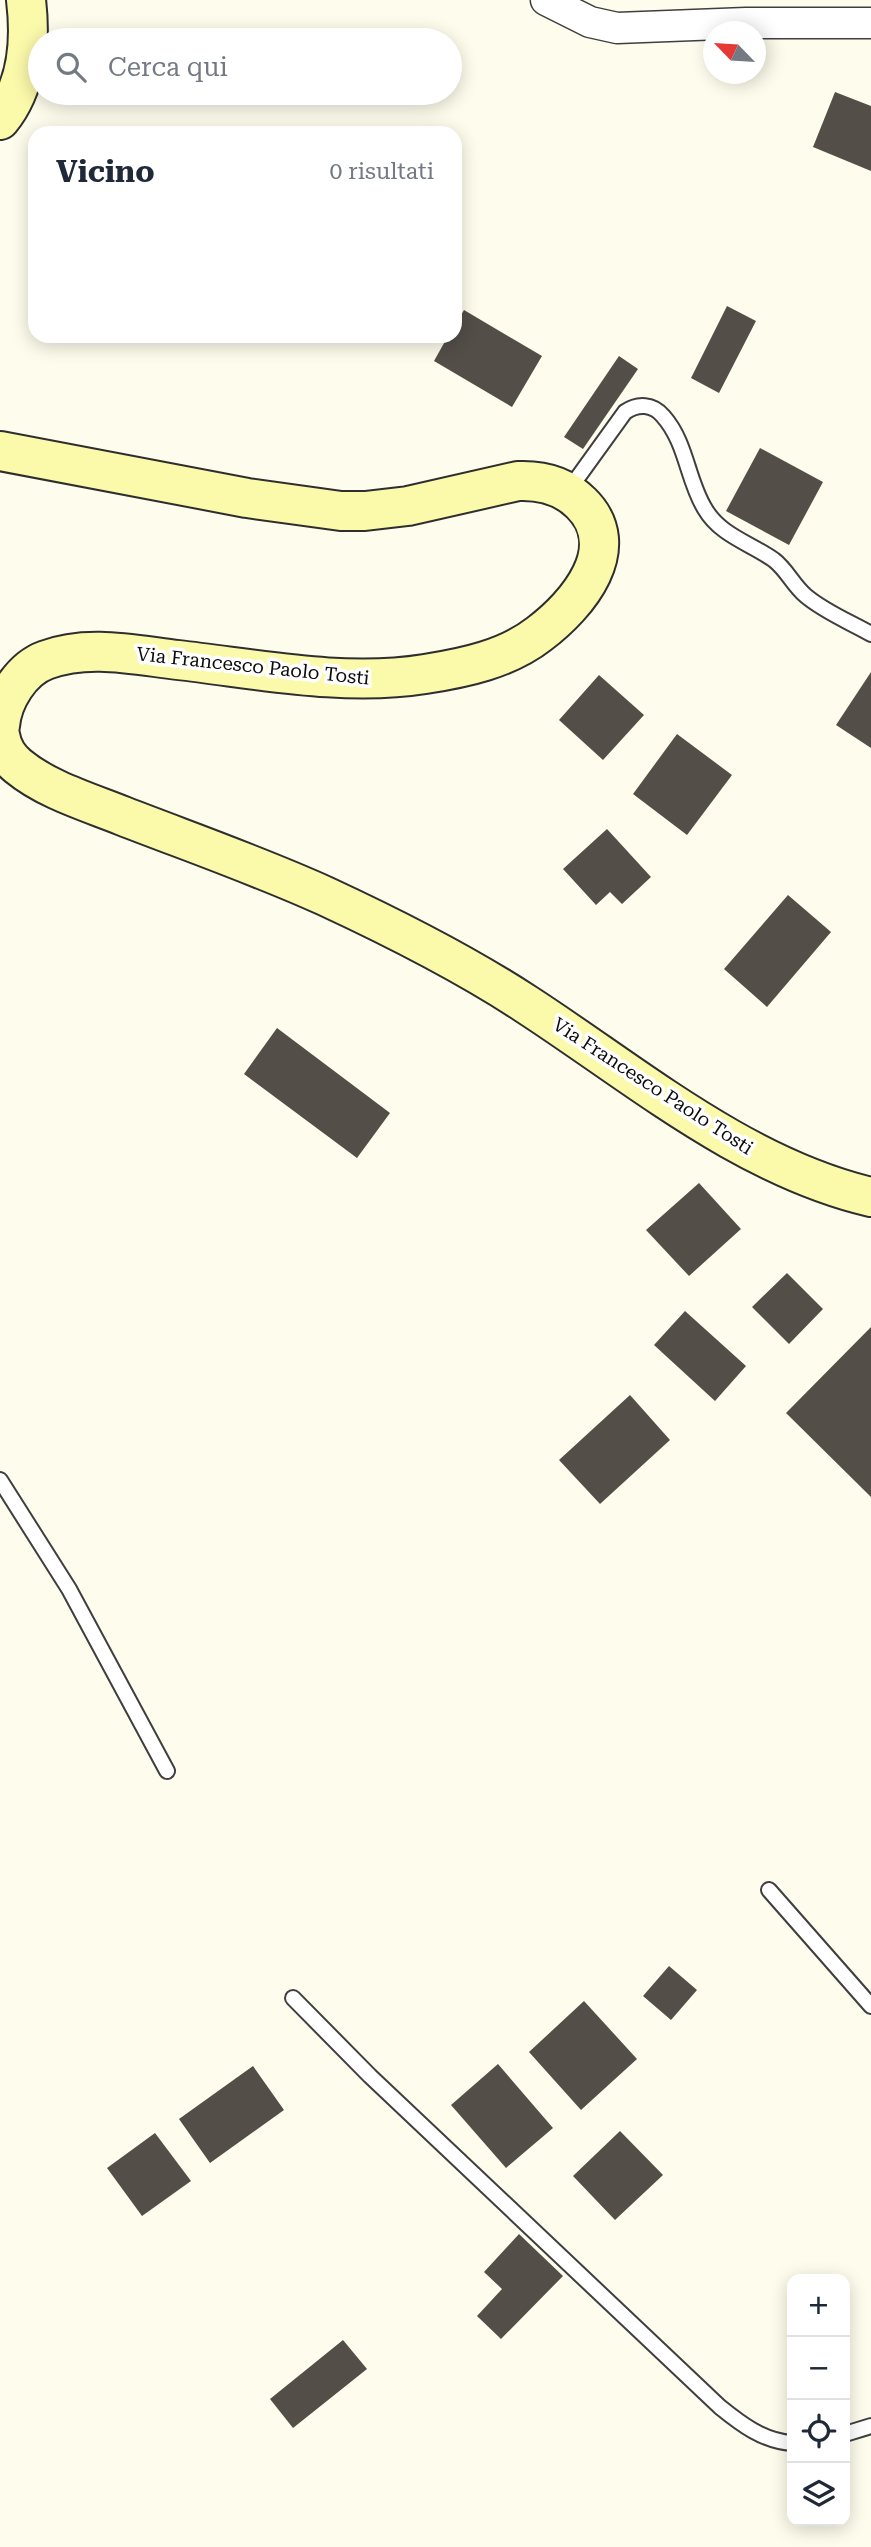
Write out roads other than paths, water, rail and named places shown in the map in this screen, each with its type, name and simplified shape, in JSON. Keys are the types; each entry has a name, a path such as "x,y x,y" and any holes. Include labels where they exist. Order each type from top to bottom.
{"main road":[{"path":"26,0 29,28"},
{"path":"0,120 10,108 24,69 28,34"},
{"name":"Via Francesco Paolo Tosti","path":"0,451 247,498 341,511 408,506 518,481 548,484 567,492 590,513 598,531 599,552 592,573 578,596 553,623 537,636 499,656 446,671 373,678 322,676 110,652 68,654 40,662 20,680 7,700 2,744 28,773 64,792 265,870 407,935 524,1002 719,1132 800,1174 871,1196"}],"street":[{"path":"547,0 590,22 617,28 746,23 871,23"}],"lane":[{"path":"567,492 625,412 637,406 654,408 664,416 674,431 694,490 715,522 781,565 811,600 871,634"},
{"path":"0,1480 69,1588 167,1771"},
{"path":"769,1890 871,2006"},
{"path":"293,1998 370,2076 720,2407 755,2432 787,2442"},
{"path":"850,2432 871,2426"}]}
